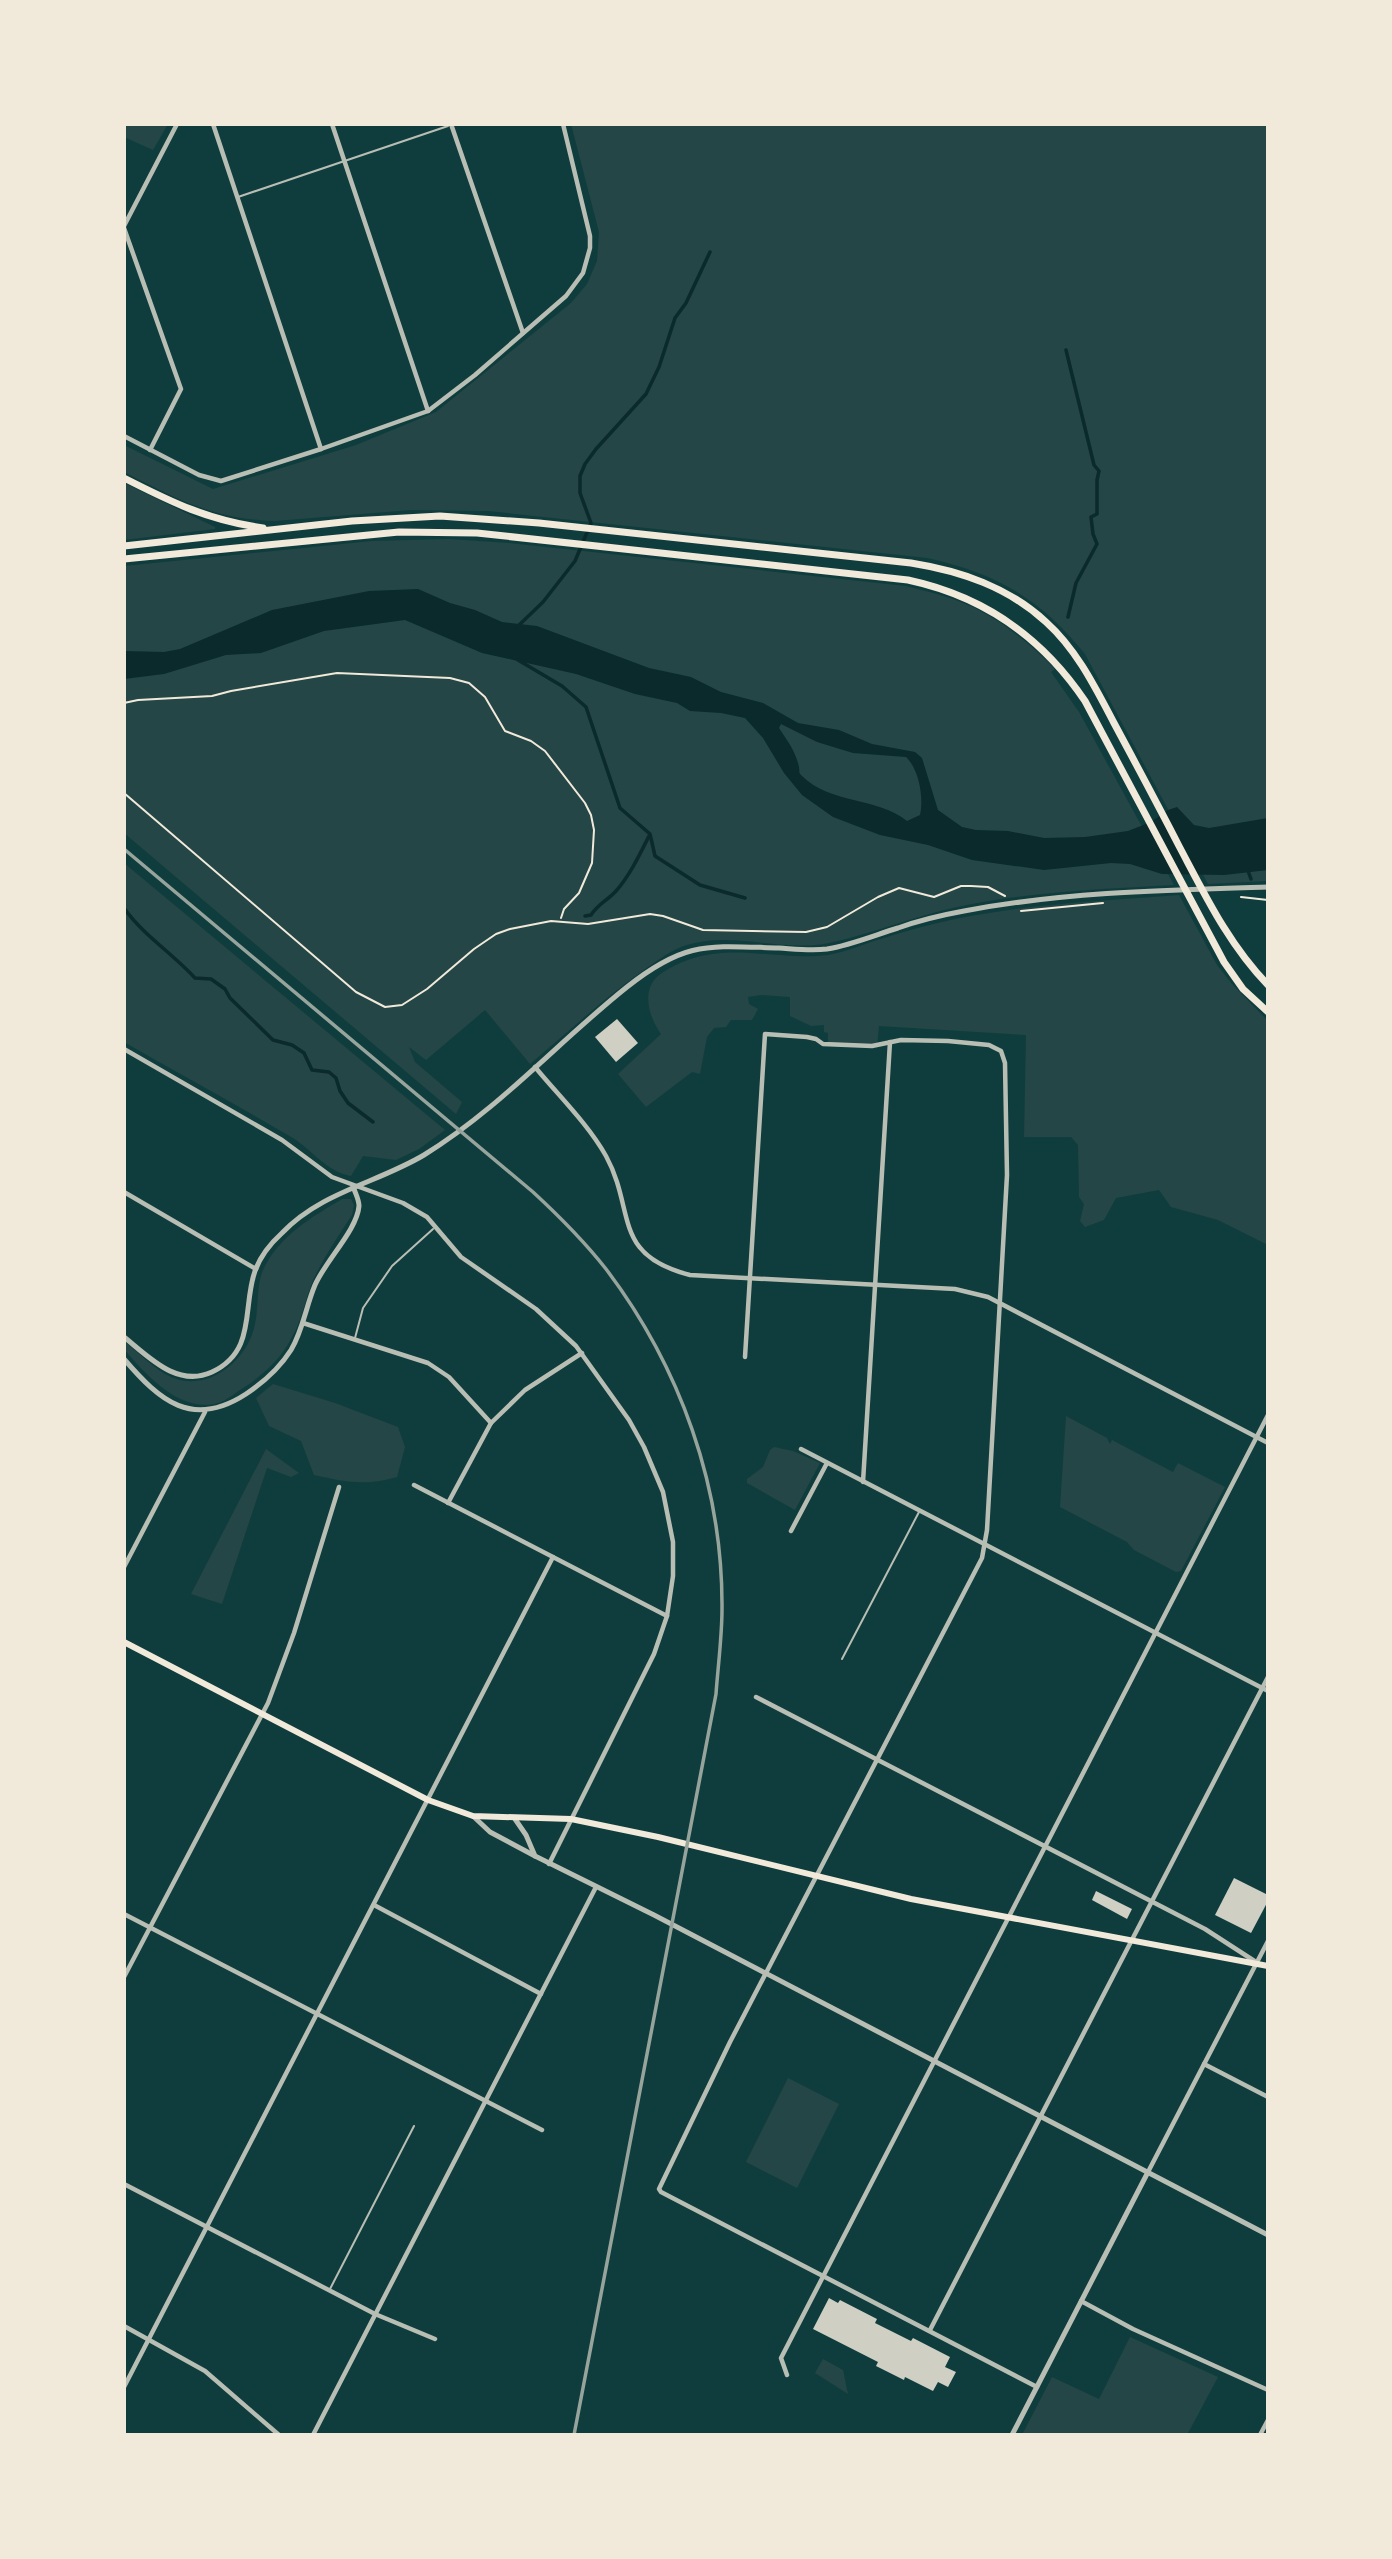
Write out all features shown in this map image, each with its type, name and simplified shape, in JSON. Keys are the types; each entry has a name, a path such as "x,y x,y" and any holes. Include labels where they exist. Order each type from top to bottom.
{"main road":[{"path":"124,478 194,512 224,522 274,529"},
{"path":"124,546 399,517 479,517 931,566 969,575 1023,603 1046,621 1067,643 1083,666 1211,907 1240,952 1268,985"},
{"path":"124,559 399,532 477,533 908,580 960,594 1011,622 1069,677 1085,701 1197,914 1237,980 1268,1013"},
{"path":"124,1642 428,1800 473,1816 571,1819 715,1850 911,1899 1268,1966"}],"street":[{"path":"150,450 181,389 124,227 177,124"},
{"path":"213,124 321,449"},
{"path":"332,124 428,411"},
{"path":"452,124 523,333"},
{"path":"124,436 205,478 221,481 428,411 523,333 577,284 583,273 590,248 588,223 562,124"},
{"path":"124,1336 175,1375 194,1377 213,1371 234,1354 244,1336 256,1269 269,1247 291,1223 332,1196 404,1165 429,1151 535,1067 628,986 662,963 691,949 709,946 825,949 932,918 1011,904 1153,891 1268,887"},
{"path":"745,1357 765,1034 816,1039 823,1044 872,1046 890,1042 948,1041 989,1045 1001,1051 1005,1063 1007,1175 985,1545 982,1558 684,2133 659,2189 1037,2387"},
{"path":"863,1482 890,1042"},
{"path":"124,1049 276,1137 332,1177 403,1203 427,1217 461,1257 536,1310 582,1353 629,1420 644,1447 663,1492 673,1542 673,1576 667,1616 654,1654 549,1864"},
{"path":"535,1067 607,1158 614,1173 629,1228 643,1252 663,1267 690,1275 955,1289 988,1297 1268,1443"},
{"path":"124,1359 150,1388 189,1409 205,1412 229,1404 272,1375 290,1351 303,1323 315,1285 357,1215 358,1199 353,1186"},
{"path":"124,1192 256,1269"},
{"path":"303,1323 428,1363 439,1369 491,1423"},
{"path":"448,1503 491,1423 525,1390 582,1353"},
{"path":"124,1567 205,1412"},
{"path":"787,2375 780,2358 1268,1415"},
{"path":"801,1450 1265,1690"},
{"path":"790,1531 827,1463"},
{"path":"414,1485 667,1616"},
{"path":"124,1977 262,1714 294,1633 339,1487"},
{"path":"124,2387 553,1557"},
{"path":"930,2330 1152,1901 1265,1690 1268,1677"},
{"path":"756,1697 1205,1929 1256,1963"},
{"path":"473,1816 490,1832 549,1864 1268,2235"},
{"path":"515,1819 536,1856"},
{"path":"313,2435 596,1887"},
{"path":"374,1905 541,1993"},
{"path":"124,1914 542,2130"},
{"path":"1012,2435 1268,1941"},
{"path":"1204,2064 1268,2097"},
{"path":"124,2185 375,2314 435,2339"},
{"path":"1081,2301 1133,2329 1268,2390"},
{"path":"124,2326 205,2371 279,2435"},
{"path":"1260,2435 1268,2420"}],"lane":[{"path":"237,197 452,124"},
{"path":"355,1339 363,1308 392,1266 435,1226"},
{"path":"842,1659 920,1511"},
{"path":"329,2290 414,2126"}],"path":[{"path":"124,703 212,696 337,673 450,678 469,683 485,697 505,730 531,741 545,751 592,815 593,863 579,893 564,909 561,920"},
{"path":"124,793 356,992 385,1007 402,1005 427,989 496,934 561,920 588,923 650,914 703,930 792,933 827,928 878,897 899,888 934,897 961,886 988,887 1002,892 1011,904"},
{"path":"1237,896 1268,900"},
{"path":"1022,912 1107,902"}],"shaded area":[{"path":"124,124 168,124 153,150 124,137"},
{"path":"571,124 1268,124 1268,881 1208,884 1085,654 1034,603 996,580 975,572 927,558 488,511 411,510 275,521 253,519 197,506 124,472 124,445 213,489 356,445 436,412 571,303 587,284 597,261 599,232"},
{"path":"124,483 215,527 215,529 124,540"},
{"path":"448,539 509,543 906,586 945,596 972,607 1010,630 1055,669 1051,672 1079,712 1174,885 1065,892 983,902 941,911 829,943 792,945 718,940 681,947 660,958 598,1005 530,1064 485,1010 426,1060 409,1047 415,1062 462,1102 456,1114 124,833 124,566 372,541"},
{"path":"418,589 502,622 537,626 649,668 691,677 721,692 763,703 798,723 839,730 872,744 915,752 922,758 938,810 962,827 1008,831 1044,838 1085,837 1128,831 1177,807 1194,825 1209,828 1268,818 1268,870 1224,875 1162,874 1130,864 1111,863 1044,870 972,860 928,845 880,835 833,817 802,795 784,773 763,738 745,718 690,711 677,703 635,694 576,674 482,653 405,620 324,631 261,653 226,655 164,674 124,679 124,651 164,652 180,649 272,610 369,591","holes":["781,724 817,742 853,753 906,757 919,784 920,815 907,821 882,808 813,785 800,774 793,751 779,728"]},
{"path":"124,863 445,1130 419,1149 396,1160 363,1156 351,1176 342,1174 293,1138 124,1042"},
{"path":"1179,895 1217,965 1268,1021 1268,1245 1218,1220 1171,1207 1159,1190 1116,1198 1104,1220 1085,1227 1080,1221 1084,1204 1079,1197 1078,1145 1071,1137 1024,1137 1026,1035 879,1026 877,1047 828,1044 828,1033 824,1032 824,1025 811,1026 790,1016 790,997 761,995 748,997 749,1004 758,1009 752,1020 731,1020 726,1027 714,1028 707,1037 700,1074 692,1072 646,1107 618,1074 661,1034 648,1002 651,986 662,973 683,962 724,953 828,955 920,927 970,916 1056,904"},
{"path":"342,1199 351,1199 354,1205 352,1215 314,1278 291,1339 282,1354 270,1366 230,1397 207,1405 179,1398 154,1381 124,1349 124,1341 159,1370 185,1381 199,1381 225,1370 244,1350 251,1337 261,1276 270,1258 297,1228"},
{"path":"273,1384 335,1403 398,1427 405,1447 397,1477 356,1482 314,1475 301,1441 269,1426 256,1398"},
{"path":"1066,1416 1107,1438 1110,1444 1112,1440 1173,1472 1178,1463 1225,1487 1181,1571 1176,1572 1134,1550 1127,1542 1060,1507"},
{"path":"774,1447 793,1451 820,1463 795,1510 747,1483 747,1479 763,1467"},
{"path":"266,1449 299,1473 291,1477 267,1468 222,1604 191,1594"},
{"path":"788,2078 839,2104 797,2188 746,2162"},
{"path":"1130,2337 1218,2377 1187,2435 1022,2435 1052,2377 1099,2399"},
{"path":"823,2359 843,2370 848,2394 815,2373"}],"building":[{"path":"617,1019 638,1043 616,1062 595,1037"},
{"path":"1234,1878 1268,1895 1268,1901 1251,1933 1215,1915"},
{"path":"1096,1891 1132,1909 1127,1919 1092,1900"},
{"path":"829,2298 838,2303 840,2300 877,2319 875,2323 950,2357 945,2367 956,2372 948,2387 938,2382 933,2391 905,2377 904,2380 876,2366 878,2362 813,2329"}],"waterway":[{"path":"516,628 543,602 575,561 591,523 580,493 580,476 585,464 646,394 659,367 675,318 686,303 710,252"},
{"path":"1066,350 1094,465 1099,471 1097,514 1091,517 1097,544 1076,583 1068,617"},
{"path":"518,660 562,686 586,707 620,808 650,834 655,856 700,885 745,898"},
{"path":"585,916 591,915 621,885 649,836"},
{"path":"1247,868 1251,879"},
{"path":"124,908 140,927 195,978 211,979 225,989 230,998 273,1040 292,1045 304,1053 312,1070 329,1072 336,1078 348,1103 373,1122"}],"railway":[{"path":"124,849 533,1192 580,1239 606,1269 655,1346 692,1430 705,1473 715,1518 720,1563 722,1620 716,1694 574,2435"}]}
